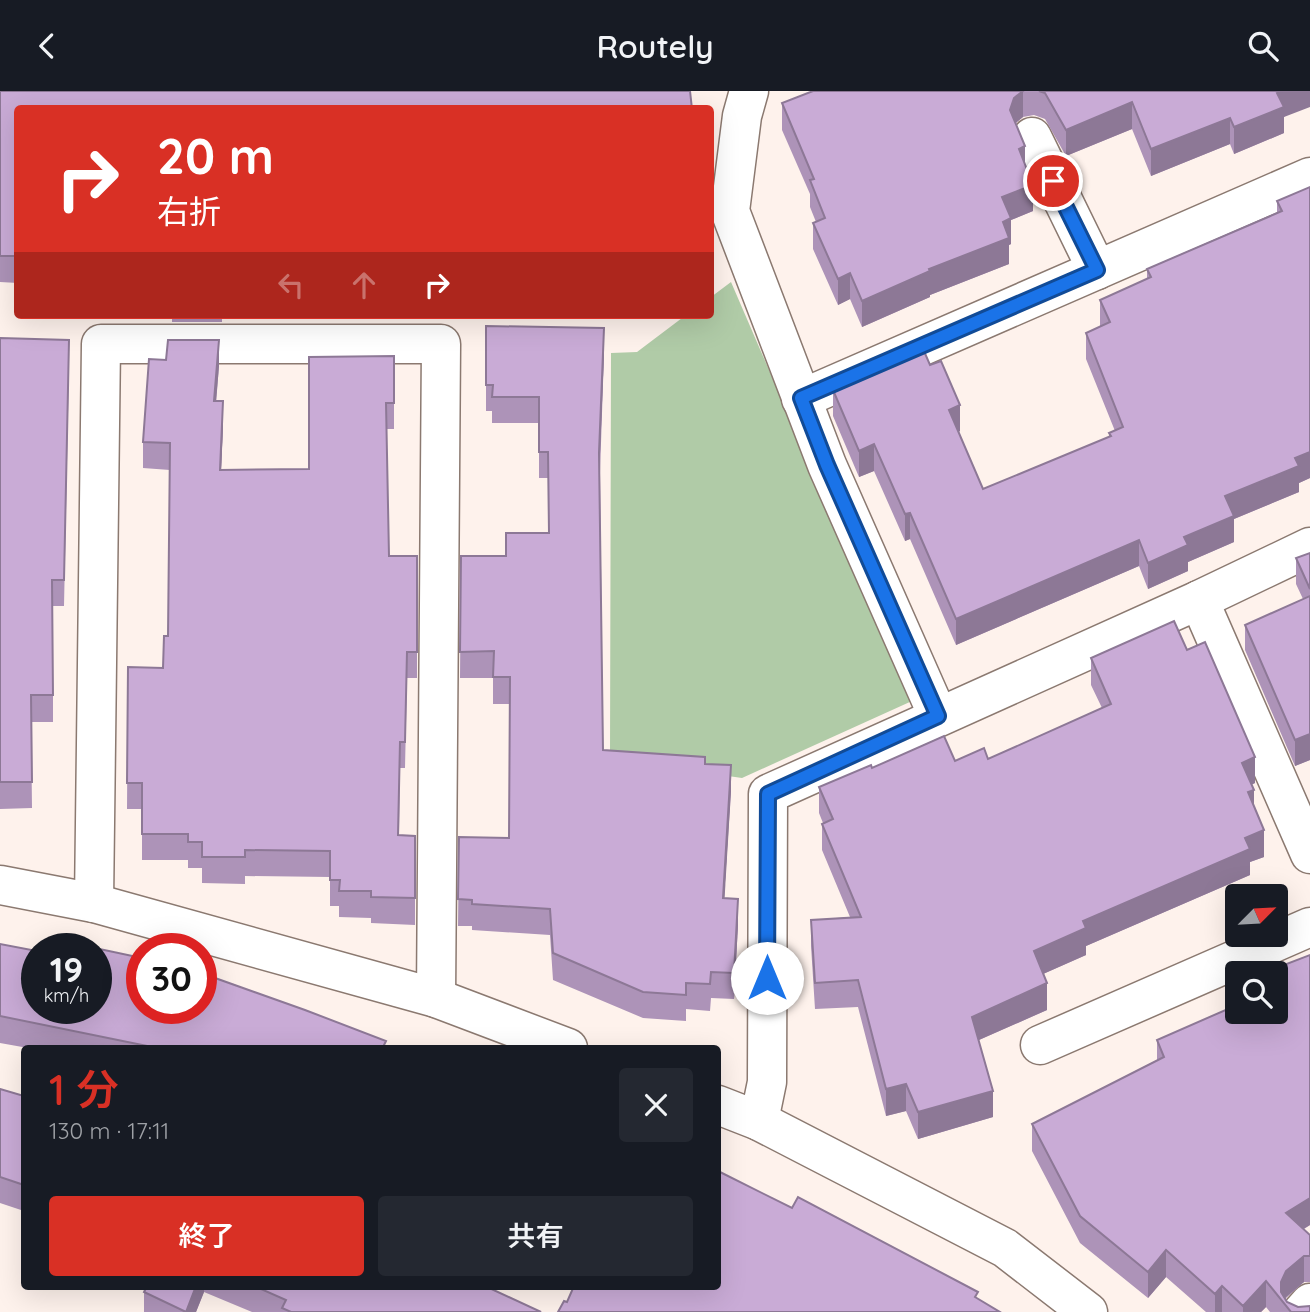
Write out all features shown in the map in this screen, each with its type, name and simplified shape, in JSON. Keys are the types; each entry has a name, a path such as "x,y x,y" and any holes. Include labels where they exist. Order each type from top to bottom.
{"street":[{"path":"749,91 742,116 730,211 827,465 938,716"},
{"path":"1032,137 1097,270"},
{"path":"801,398 1310,177"},
{"path":"94,903 101,344 441,344 436,998"},
{"path":"760,1121 767,1083 768,794 1199,600 1310,547"},
{"path":"1199,600 1310,854"},
{"path":"0,885 94,903 436,998 560,1045"},
{"path":"1040,1045 1310,927"},
{"path":"721,1106 760,1121 1005,1248 1088,1312"},
{"path":"1302,1312 1310,1303"}],"green space":[{"path":"731,282 912,701 742,778 610,759 611,353 637,352 681,319 714,319 714,295"}],"building":[{"path":"0,91 690,91 692,105 14,105 14,256 0,256"},
{"path":"813,91 1023,91 1014,98 1010,110 1025,146 1019,149 1033,185 1002,197 1011,218 1003,222 1009,238 929,269 930,271 862,301 850,273 838,279 813,223 825,218 810,180 814,179 782,103"},
{"path":"1039,91 1283,91 1277,93 1284,107 1234,127 1230,118 1151,149 1132,102 1066,130 1045,93"},
{"path":"1310,187 1310,452 1295,458 1299,466 1225,496 1234,516 1184,537 1188,545 1148,563 1139,540 956,619 910,513 905,514 874,444 859,451 833,390 924,351 930,365 941,361 960,405 949,410 983,489 1111,436 1109,433 1123,427 1086,333 1110,322 1100,300 1151,277 1147,269 1282,211 1277,201"},
{"path":"486,326 604,328 599,453 603,750 705,757 705,764 731,765 723,898 738,899 734,973 711,972 710,984 686,983 686,995 643,992 553,953 550,909 472,904 472,900 458,899 459,837 509,838 510,677 493,677 494,651 460,652 461,556 506,556 506,533 549,533 548,452 539,452 539,397 492,397 493,385 486,385"},
{"path":"0,338 69,340 64,580 52,580 53,695 31,695 32,782 0,782"},
{"path":"168,340 219,340 214,401 223,401 220,470 309,469 309,357 394,356 394,403 386,403 389,556 417,556 417,652 407,652 405,742 400,742 398,835 415,836 415,898 371,897 371,891 339,891 340,880 330,880 330,851 245,850 245,857 202,857 202,842 188,842 188,834 142,834 142,783 127,783 128,667 163,668 164,636 168,636 170,443 143,442 149,359 166,360"},
{"path":"1310,553 1310,589 1296,558"},
{"path":"1310,596 1310,734 1295,740 1245,625"},
{"path":"1174,621 1187,650 1205,642 1255,757 1242,763 1254,790 1248,792 1264,830 1245,838 1250,849 1083,921 1086,928 1034,951 1047,983 972,1017 993,1091 918,1112 906,1084 886,1089 858,980 815,983 811,920 861,917 822,824 833,819 819,787 871,765 872,768 944,736 955,761 984,748 988,759 1111,704 1091,658"},
{"path":"0,944 21,948 21,1020 0,1016"},
{"path":"112,952 126,955 126,1024 217,1024 217,979 386,1041 384,1045 142,1045 39,1024 112,1024"},
{"path":"1310,955 1310,1198 1286,1213 1310,1235 1310,1256 1304,1256 1286,1271 1281,1282 1281,1292 1287,1302 1298,1307 1310,1306 1310,1312 1291,1312 1266,1281 1243,1306 1222,1286 1215,1294 1166,1250 1148,1272 1080,1216 1032,1124 1164,1057 1157,1040 1225,1010 1225,1024 1288,1024 1288,963"},
{"path":"0,1089 21,1095 21,1184 0,1177"},
{"path":"721,1172 792,1208 798,1197 978,1292 975,1297 1000,1312 558,1312 564,1301 567,1302 572,1290 721,1290"},
{"path":"145,1290 194,1290 186,1312 144,1292"},
{"path":"263,1290 494,1290 541,1312 291,1312 282,1308 286,1300"}],"route":[{"path":"767,978 768,794 938,716 827,465 801,398 1097,270 1053,181"}]}
